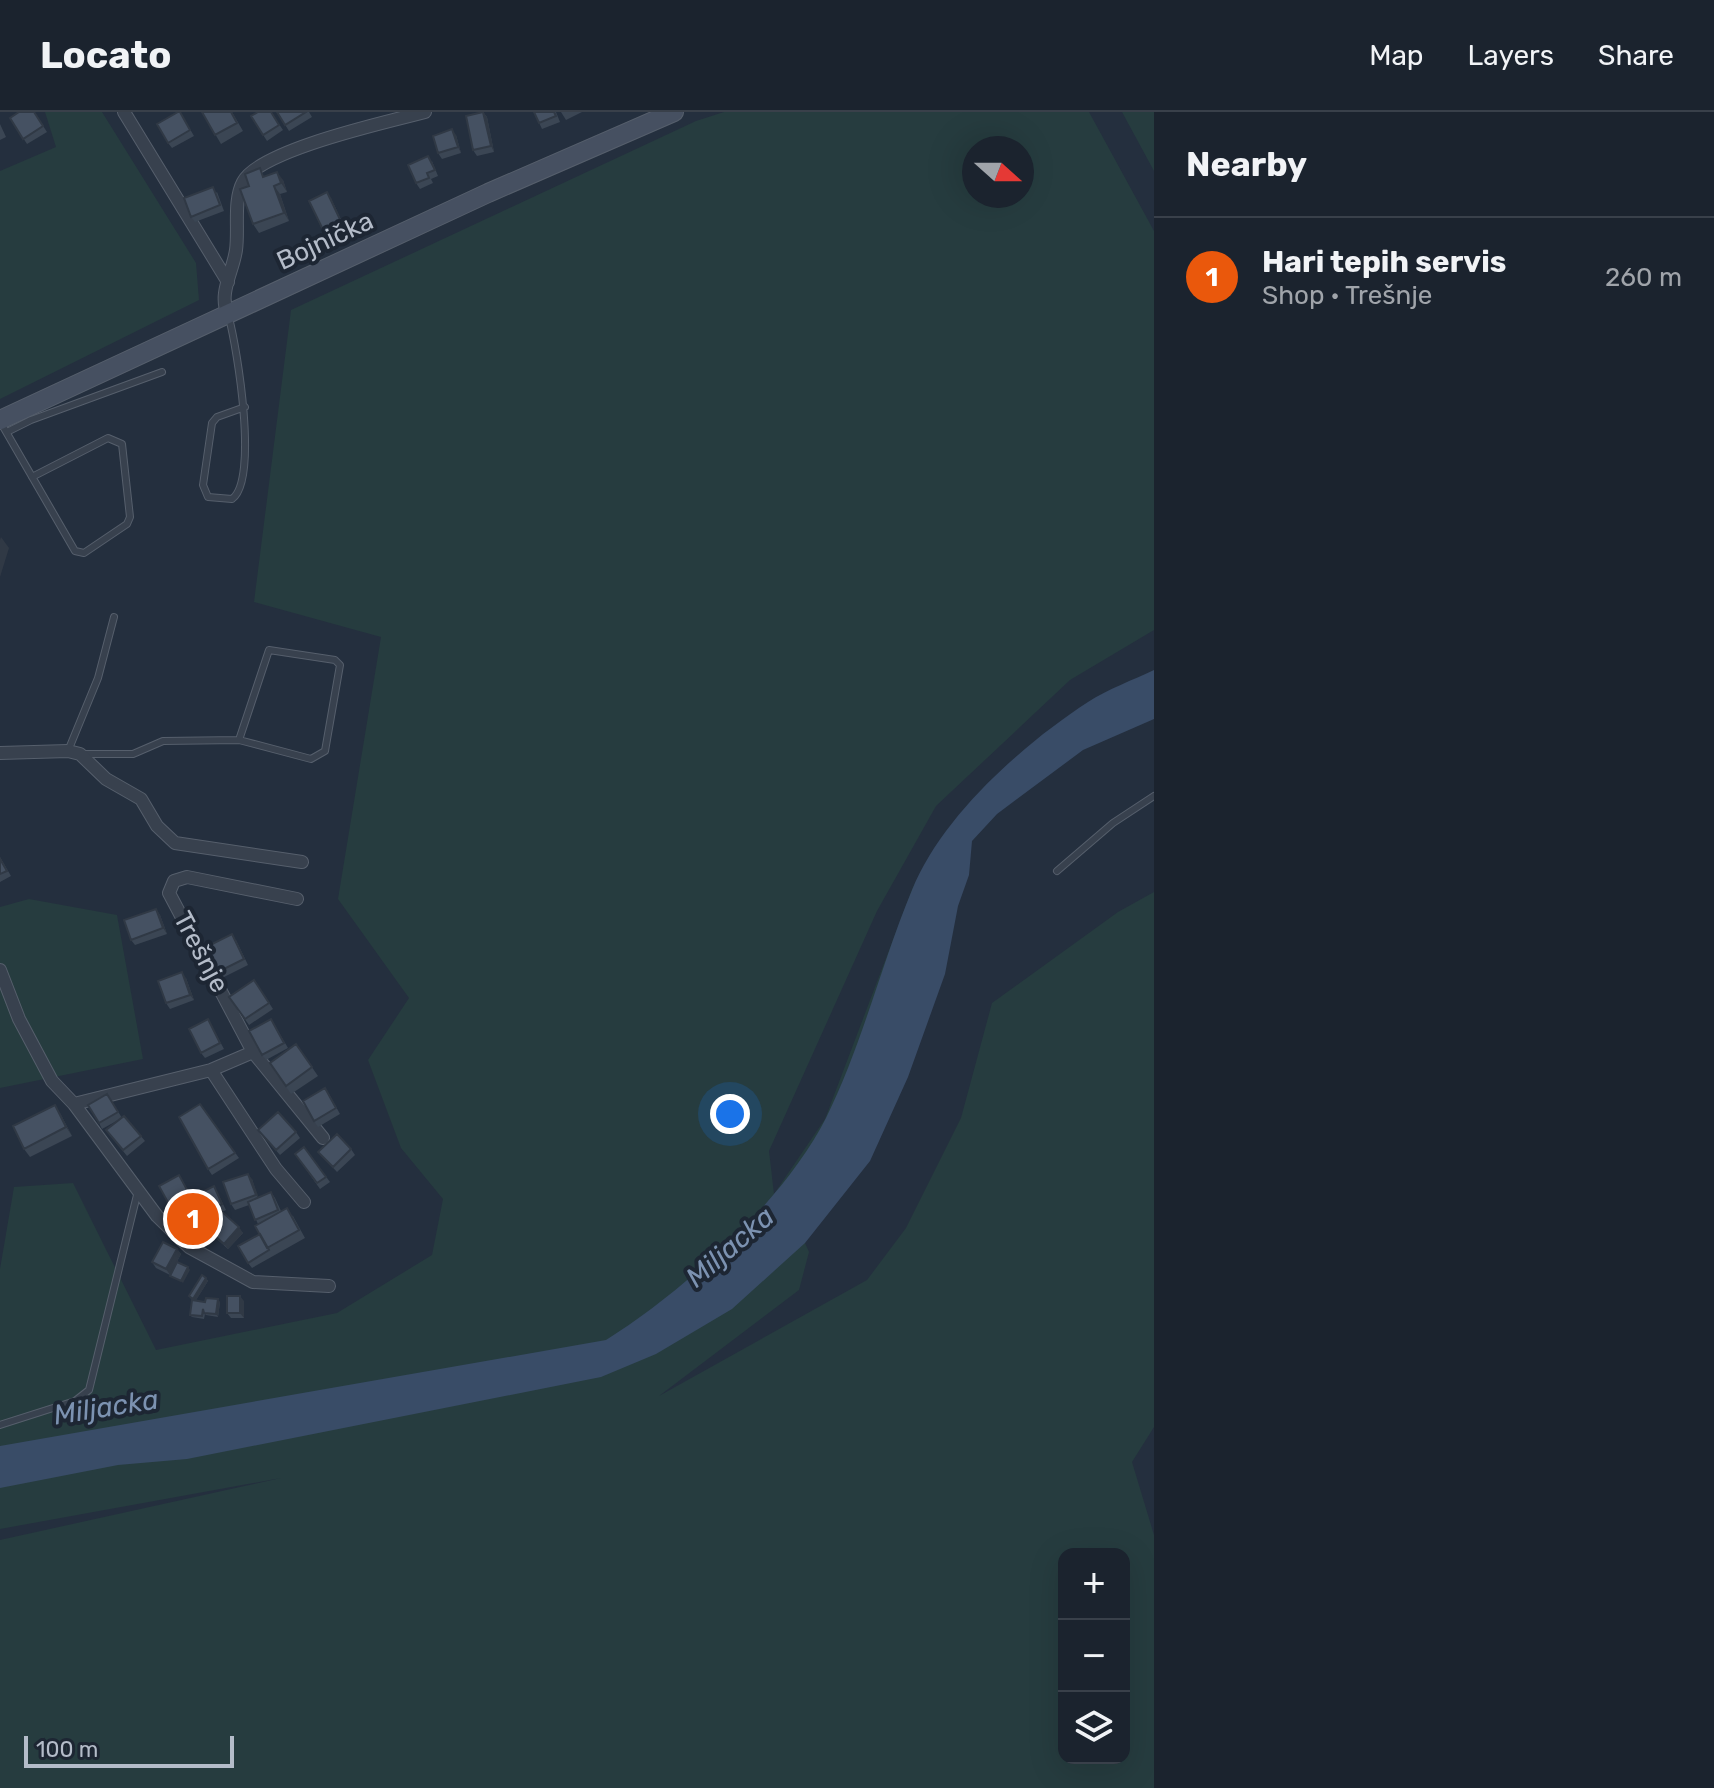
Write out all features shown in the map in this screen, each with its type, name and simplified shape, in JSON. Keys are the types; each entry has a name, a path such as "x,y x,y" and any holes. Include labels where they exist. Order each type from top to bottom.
{"main road":[{"name":"Bojnička","path":"2,424 488,193 674,112"}],"street":[{"path":"124,112 228,282"},
{"path":"228,315 222,300 237,245 239,190 250,171 326,139 425,112"},
{"path":"0,753 74,752 106,779 141,799 157,826 175,843 302,862"},
{"name":"Trešnje","path":"253,1052 169,893 170,887 179,878 187,877 297,899"},
{"path":"0,970 19,1019 52,1081 74,1104 138,1191 189,1247 238,1275 267,1285 329,1286"},
{"path":"74,1104 211,1070 253,1052 323,1138"},
{"path":"211,1070 276,1169 304,1202"}],"lane":[{"path":"228,315 239,355 245,407 241,488 232,499 208,497 203,485 212,423 217,417 245,407"},
{"path":"32,477 108,438 118,440 122,444 130,517 127,524 79,553 32,477 2,424 31,420 162,372"},
{"path":"114,617 74,752 133,754 163,741 239,740 311,759 319,757 325,751 340,665 335,660 269,650 239,740"},
{"path":"1057,871 1113,823 1154,796"},
{"path":"0,1425 75,1401 89,1390 138,1191"}],"green space":[{"path":"45,112 102,112 196,263 199,300 0,399 0,171 56,147"},
{"path":"724,112 1089,112 1154,231 1154,630 1070,680 936,806 877,911 769,1151 774,1194 825,1119 913,887 931,856 793,1216 809,1252 799,1290 659,1396 867,1280 906,1228 961,1118 992,1003 1118,912 1154,892 1154,1427 1132,1462 1154,1535 1154,1788 0,1788 0,1540 281,1478 0,1529 0,1269 14,1187 73,1183 156,1350 337,1313 432,1255 443,1199 401,1148 368,1060 409,998 338,899 381,637 254,602 291,310 696,121"},
{"path":"1122,112 1154,112 1154,171"},
{"path":"29,899 117,915 143,1059 0,1088 0,907"}],"water":[{"name":"Miljacka","path":"1154,670 1154,719 1083,750 997,814 972,841 969,875 958,906 945,974 908,1077 870,1161 805,1243 732,1309 656,1354 601,1377 187,1459 118,1465 0,1488 0,1446 606,1340 636,1320 730,1242 785,1181 808,1149 839,1090 912,890 925,862 963,809 1011,761 1063,719 1104,693"}],"building":[{"path":"19,112 34,112 43,126 23,139 10,118"},
{"path":"178,112 190,130 168,143 157,124"},
{"path":"202,112 231,112 237,123 215,135"},
{"path":"258,112 271,112 279,125 263,135 251,116"},
{"path":"277,112 306,112 285,125"},
{"path":"483,112 491,146 473,150 466,116"},
{"path":"534,112 554,112 556,116 539,123"},
{"path":"452,129 458,147 438,153 433,136"},
{"path":"428,156 435,170 427,173 429,178 416,183 408,165"},
{"path":"260,168 263,177 277,172 281,183 274,186 284,213 253,224 240,189 249,186 245,174"},
{"path":"213,187 220,205 191,217 184,198"},
{"path":"327,192 346,232 328,240 309,201"},
{"path":"0,859 7,871 0,874"},
{"path":"156,909 163,928 131,940 124,920"},
{"path":"232,934 244,959 216,973 204,948"},
{"path":"182,972 190,995 166,1003 158,981"},
{"path":"254,980 269,1003 245,1019 229,997"},
{"path":"208,1019 220,1043 201,1053 189,1029"},
{"path":"271,1019 284,1043 262,1055 249,1031"},
{"path":"296,1044 312,1067 286,1086 270,1063"},
{"path":"325,1088 336,1108 314,1121 303,1101"},
{"path":"107,1094 118,1112 99,1123 88,1105"},
{"path":"200,1104 235,1153 208,1169 179,1117"},
{"path":"55,1105 66,1127 24,1149 13,1126"},
{"path":"278,1112 296,1132 276,1150 258,1130"},
{"path":"124,1116 141,1136 123,1150 106,1130"},
{"path":"337,1134 351,1149 333,1167 318,1152"},
{"path":"304,1147 326,1177 317,1183 295,1154"},
{"path":"248,1174 256,1195 231,1204 223,1182"},
{"path":"179,1175 191,1197 171,1208 159,1186"},
{"path":"214,1186 222,1204 202,1214 194,1196"},
{"path":"271,1192 278,1210 255,1220 248,1202"},
{"path":"190,1198 204,1217 189,1229 175,1210"},
{"path":"287,1208 299,1230 267,1248 255,1226"},
{"path":"220,1210 239,1227 224,1244 205,1227"},
{"path":"260,1234 269,1250 248,1263 238,1246"},
{"path":"163,1242 177,1249 166,1269 152,1262"},
{"path":"177,1262 188,1267 181,1281 170,1276"},
{"path":"202,1275 206,1278 193,1299 189,1296"},
{"path":"227,1296 240,1296 240,1313 227,1313"},
{"path":"206,1298 218,1299 216,1314 204,1313 203,1309 202,1316 190,1315 192,1300 205,1302"}],"place":[{"name":"Hari tepih servis","path":"193,1219"}]}
